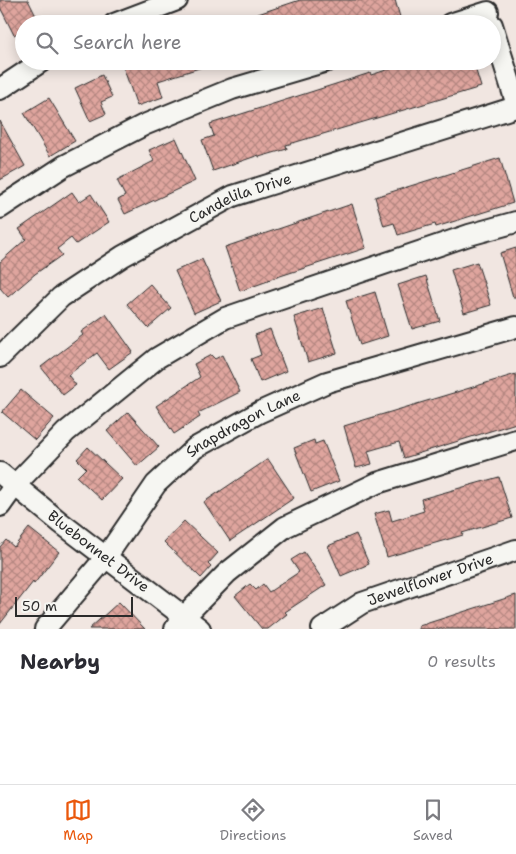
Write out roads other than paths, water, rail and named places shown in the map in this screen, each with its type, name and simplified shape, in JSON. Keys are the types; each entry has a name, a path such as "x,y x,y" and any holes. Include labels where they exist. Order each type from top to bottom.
{"street":[{"path":"138,15 177,0"},
{"path":"501,54 516,102"},
{"path":"0,89 28,70"},
{"path":"0,208 64,166 144,126 232,89 297,70"},
{"name":"Candelila Drive","path":"0,357 61,297 123,256 233,196 516,107"},
{"path":"0,506 8,479 157,358 225,318 469,235 516,222"},
{"name":"Snapdragon Lane","path":"45,629 106,557 156,484 195,448 260,412 327,382 516,327"},
{"path":"179,623 228,573 285,527 377,483 516,440"},
{"name":"Bluebonnet Drive","path":"8,479 106,557 179,623 200,629"},
{"name":"Jewelflower Drive","path":"322,629 362,603 516,550"}]}
